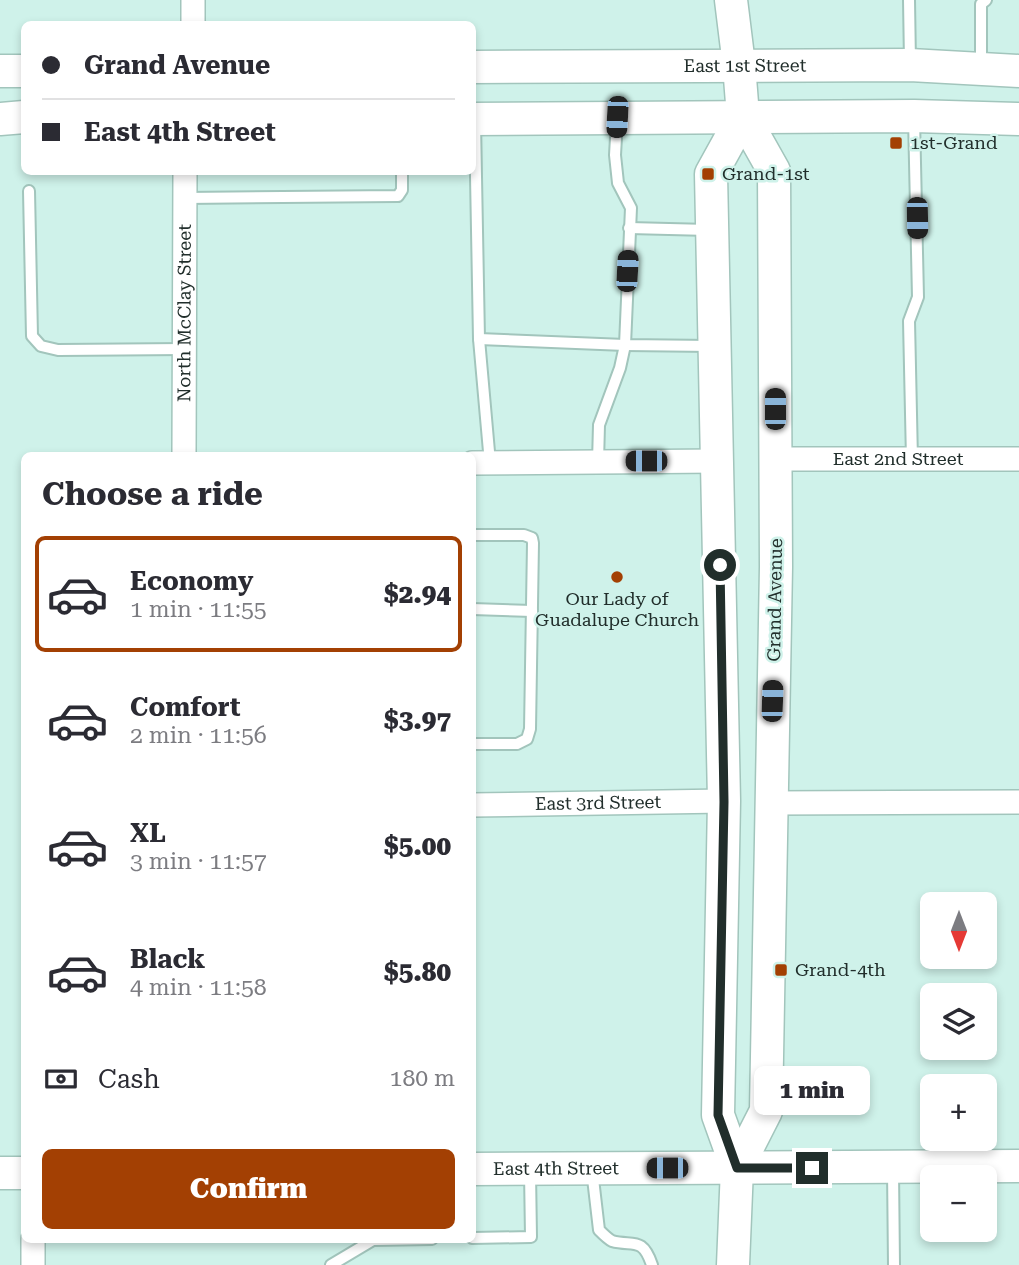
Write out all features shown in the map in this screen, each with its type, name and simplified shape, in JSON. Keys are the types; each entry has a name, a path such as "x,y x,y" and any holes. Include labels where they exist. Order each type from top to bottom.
{"main road":[{"name":"Grand Avenue","path":"731,0 743,116 774,171 777,459 766,1111 737,1168"},
{"name":"East 1st Street","path":"476,67 910,65 1019,71"},
{"path":"0,71 21,71"},
{"name":"Grand Avenue","path":"733,1265 737,1168 718,1115 724,802 711,174 743,116"},
{"path":"476,119 914,116 1019,119"},
{"path":"0,121 21,118"},
{"path":"0,121 21,123"},
{"name":"East 4th Street","path":"476,1169 1019,1166"},
{"path":"0,1173 21,1173"}],"street":[{"path":"193,0 193,21"},
{"name":"North McClay Street","path":"184,452 185,175"},
{"name":"East 2nd Street","path":"777,459 1019,459"},
{"path":"481,463 719,461"},
{"name":"East 3rd Street","path":"476,805 724,802"},
{"path":"771,803 1019,802"},
{"path":"33,1243 33,1265"}],"lane":[{"path":"908,0 910,65"},
{"path":"981,69 981,4 986,0"},
{"path":"912,460 909,321 918,297 914,116"},
{"path":"598,462 599,425 620,368 625,345 631,208 618,183 615,155 617,117"},
{"path":"185,198 398,196 402,190 402,175"},
{"path":"475,175 481,463"},
{"path":"29,191 32,336 41,346 58,350 185,349"},
{"path":"629,228 712,230"},
{"path":"479,339 715,346"},
{"path":"476,535 524,535 532,538 530,729 527,739 517,744 476,744"},
{"path":"476,609 532,611"},
{"path":"893,1167 894,1265"},
{"path":"592,1168 599,1230 611,1241 634,1242 648,1254 652,1265"},
{"path":"476,1238 531,1237 530,1169"},
{"path":"331,1265 367,1243"}],"place":[{"name":"1st-Grand","path":"896,143"},
{"name":"Grand-1st","path":"708,174"},
{"name":"Our Lady of Guadalupe Church","path":"617,577"},
{"name":"Grand-4th","path":"781,970"}],"route":[{"path":"720,565 724,802 718,1115 737,1168 812,1168"}]}
